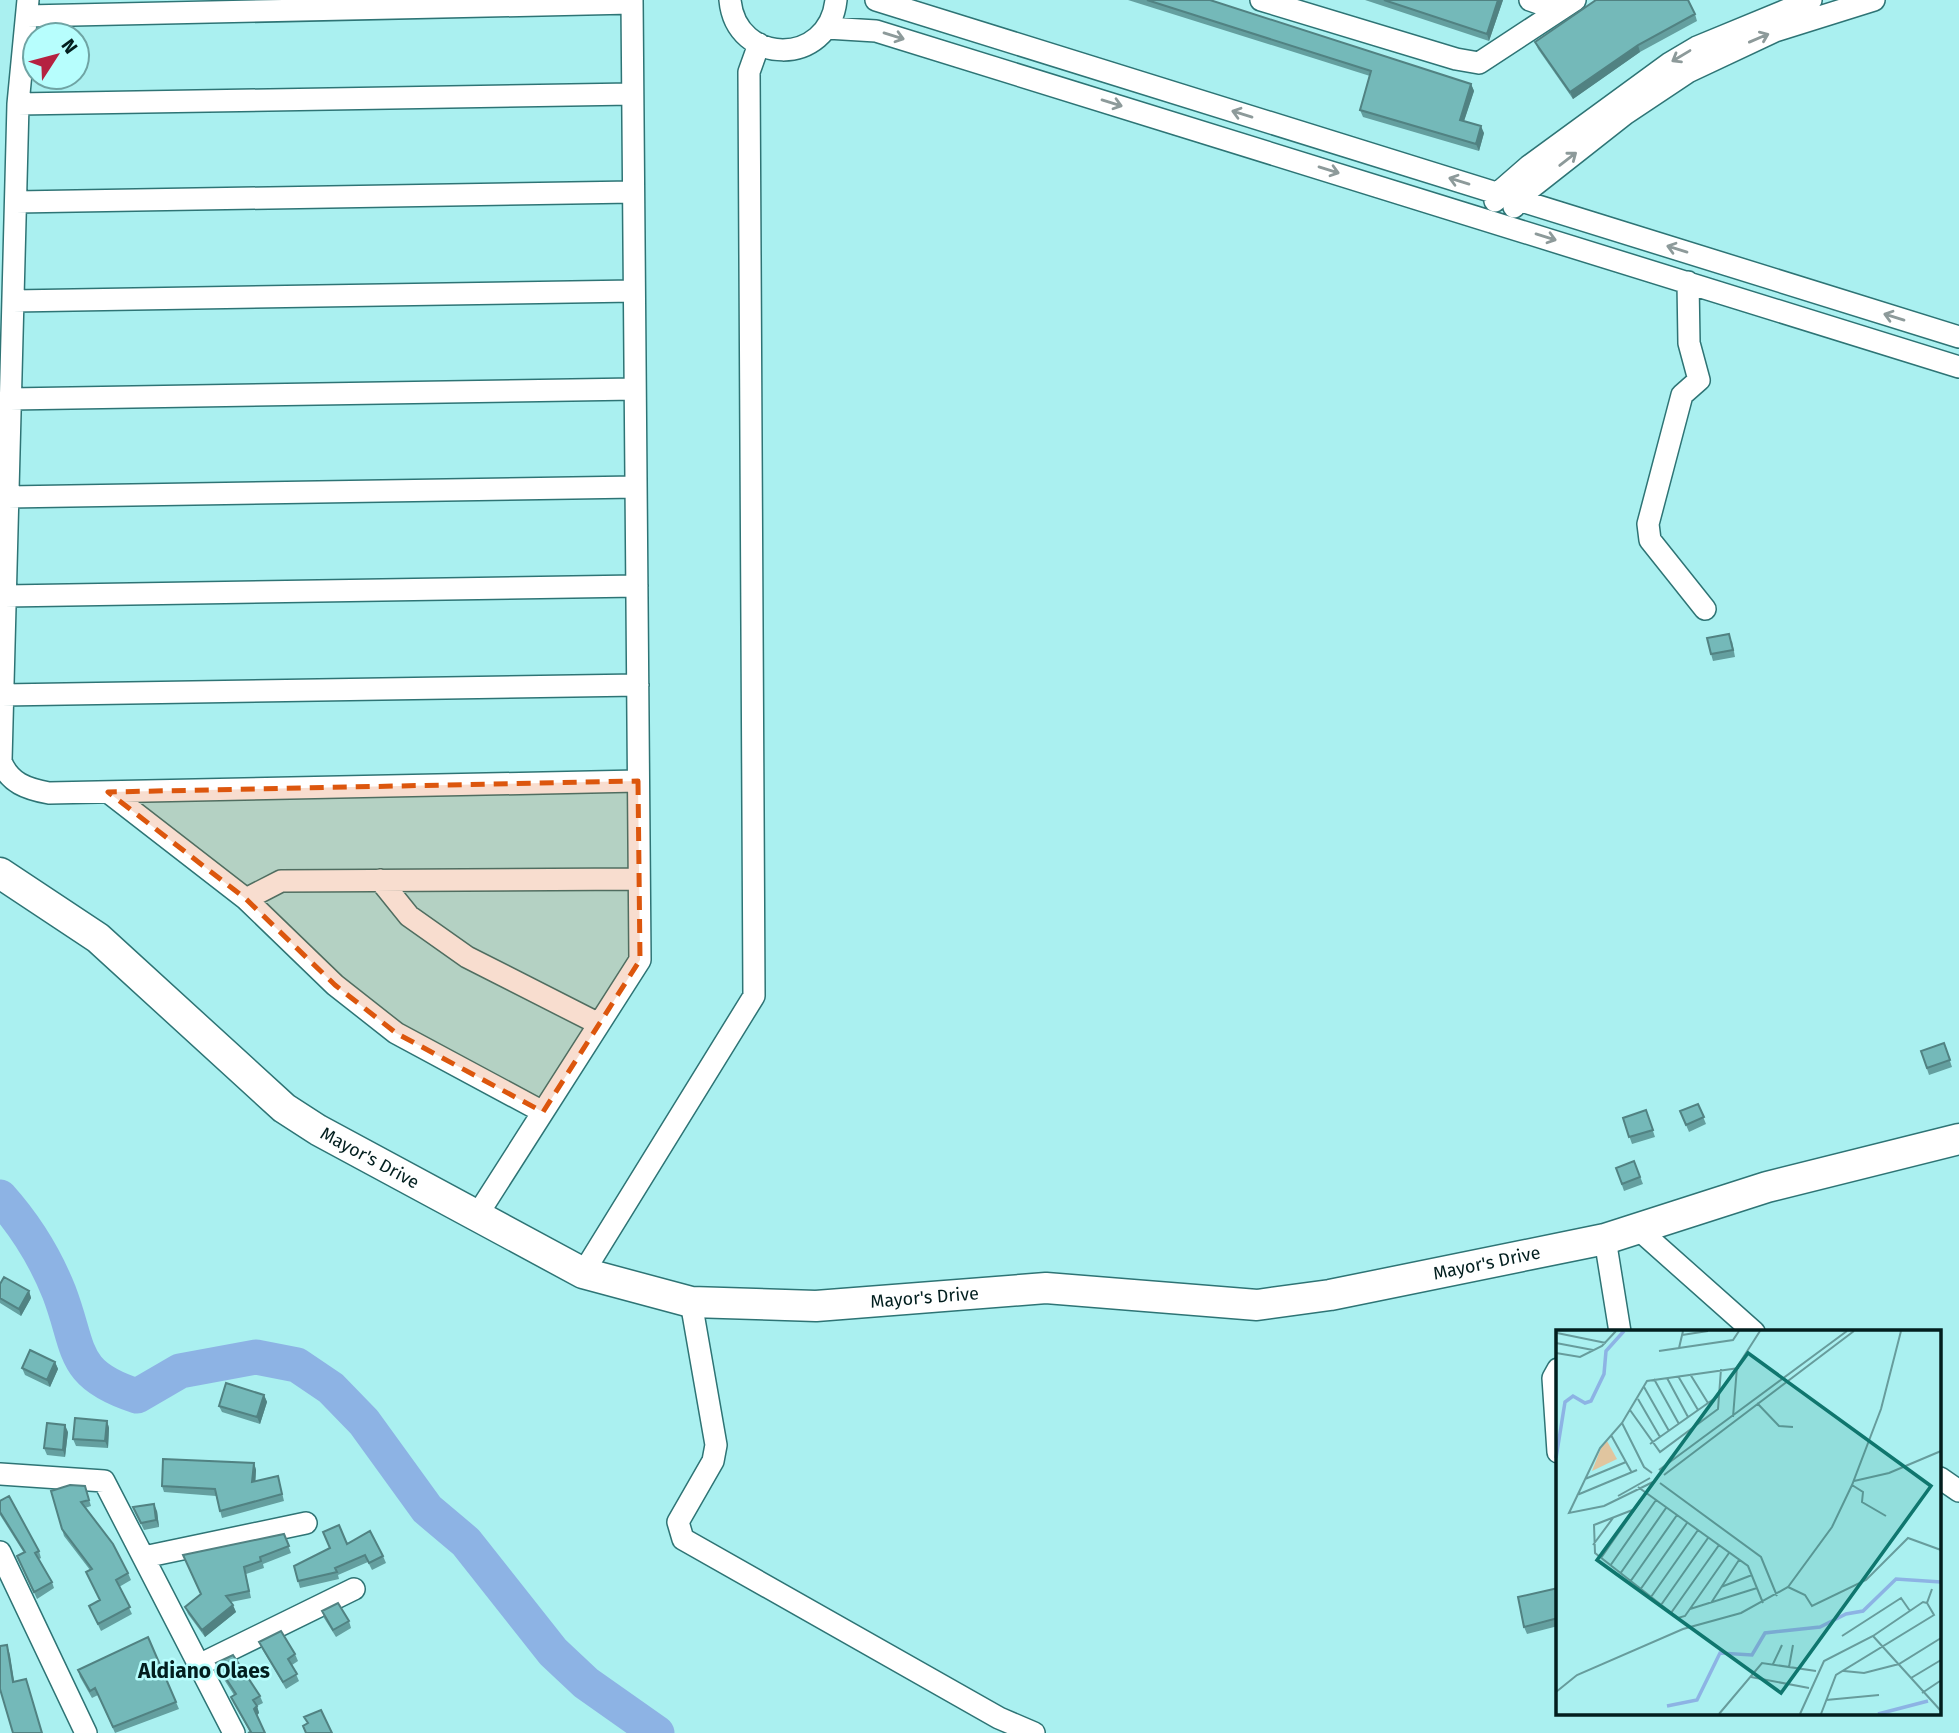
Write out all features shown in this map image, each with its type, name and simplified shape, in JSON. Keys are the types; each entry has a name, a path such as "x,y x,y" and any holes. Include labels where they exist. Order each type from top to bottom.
{"street":[{"path":"730,0 738,26 759,44 782,51 799,48 814,41 827,28 836,0"},
{"path":"876,0 1959,337"},
{"path":"1261,0 1479,63 1566,5"},
{"path":"1530,0 1566,5"},
{"path":"1496,222 1508,196 1592,118 1670,63 1697,47 1811,0"},
{"path":"1508,196 1688,72 1826,7 1874,0"},
{"path":"475,1217 640,960 632,1 28,8 18,104 2,695 1,761 5,772 14,781 31,790 49,793 638,781"},
{"path":"827,28 876,31 1959,367"},
{"path":"583,1273 754,996 749,72 759,44"},
{"path":"18,104 632,94"},
{"path":"16,202 633,192"},
{"path":"1688,282 1689,343 1699,380 1682,395 1648,524 1650,540 1705,609"},
{"path":"13,301 634,291"},
{"path":"10,399 635,389"},
{"path":"8,497 636,487"},
{"path":"5,596 637,586"},
{"path":"2,695 638,685"},
{"path":"108,792 246,899 335,985 396,1033 543,1112"},
{"name":"Mayor's Drive","path":"0,873 98,938 285,1108 357,1153 583,1273 691,1301 816,1306 1046,1288 1257,1305 1330,1295 1605,1238 1767,1187 1959,1139"},
{"path":"246,899 281,881 639,879"},
{"path":"380,880 409,916 467,957 599,1024"},
{"path":"1637,1228 1752,1330"},
{"path":"1605,1238 1620,1330"},
{"path":"691,1301 716,1445 713,1461 678,1522 683,1539 999,1718 1034,1733"},
{"path":"1556,1373 1553,1378 1556,1422"},
{"path":"0,1474 104,1481 234,1733"},
{"path":"1941,1479 1959,1491"},
{"path":"144,1557 306,1523"},
{"path":"0,1552 86,1733"},
{"path":"199,1665 354,1589"}],"highlighted area":[{"path":"638,781 640,960 543,1112 396,1033 335,985 246,899 108,792"}],"building":[{"path":"1147,0 1210,0 1471,84 1460,120 1481,126 1476,144 1360,110 1371,71"},
{"path":"1384,0 1498,0 1487,34"},
{"path":"1596,0 1688,0 1695,14 1638,45 1570,92 1535,42"},
{"path":"1729,634 1733,650 1711,654 1707,638"},
{"path":"1944,1043 1950,1060 1927,1068 1921,1051"},
{"path":"1698,1104 1704,1117 1686,1125 1680,1111"},
{"path":"1646,1110 1653,1130 1629,1137 1623,1118"},
{"path":"1634,1161 1640,1177 1622,1184 1616,1168"},
{"path":"4,1277 29,1291 19,1309 0,1298 0,1284"},
{"path":"30,1350 55,1362 47,1380 22,1368"},
{"path":"226,1383 264,1395 257,1417 219,1406"},
{"path":"75,1418 107,1421 105,1441 73,1439"},
{"path":"47,1423 65,1425 63,1450 44,1448"},
{"path":"163,1459 254,1463 252,1482 278,1476 282,1494 220,1511 215,1489 162,1486"},
{"path":"70,1485 85,1486 89,1500 81,1502 113,1544 128,1573 116,1580 130,1607 98,1624 89,1606 100,1600 86,1572 92,1569 62,1529 51,1491"},
{"path":"9,1496 39,1551 35,1553 52,1582 34,1592 17,1556 25,1552 0,1512 0,1501"},
{"path":"154,1504 156,1520 141,1523 133,1507"},
{"path":"339,1525 347,1544 370,1531 383,1556 369,1563 365,1555 335,1568 337,1572 298,1581 294,1566 330,1548 323,1532"},
{"path":"284,1534 289,1546 260,1557 261,1561 244,1567 249,1591 226,1596 233,1605 202,1630 185,1607 201,1594 183,1555"},
{"path":"1556,1588 1556,1619 1524,1627 1518,1597"},
{"path":"338,1603 349,1621 333,1630 322,1611"},
{"path":"281,1631 295,1654 288,1659 297,1674 283,1682 259,1642"},
{"path":"148,1637 176,1702 113,1727 95,1688 90,1691 78,1670"},
{"path":"7,1645 13,1682 26,1679 42,1733 13,1733 0,1689 0,1646"},
{"path":"233,1655 260,1696 253,1700 257,1706 254,1709 265,1733 248,1733 251,1732 231,1697 236,1694 216,1663"},
{"path":"321,1710 332,1733 306,1733 303,1726 308,1723 304,1717"}],"waterway":[{"path":"0,1197 41,1254 59,1292 81,1357 99,1378 115,1388 137,1396 180,1371 256,1357 297,1365 331,1388 364,1422 427,1509 466,1542 553,1652 586,1683 657,1733"}],"district":[{"name":"Aldiano Olaes","path":"204,1671"}]}
